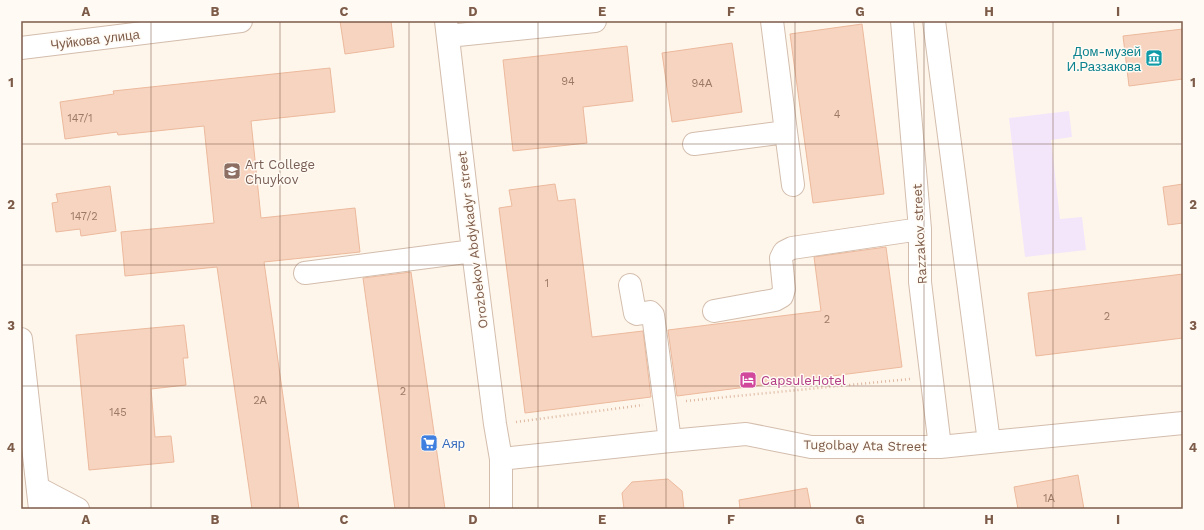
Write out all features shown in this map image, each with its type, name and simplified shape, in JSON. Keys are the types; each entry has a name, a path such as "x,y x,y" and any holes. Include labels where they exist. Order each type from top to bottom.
{"street":[{"name":"Чуйкова улица","path":"21,48 241,21"},
{"path":"447,29 595,21"},
{"path":"772,21 793,185"},
{"name":"Razzakov street","path":"902,21 920,229 920,282 940,447"},
{"path":"934,21 989,442"},
{"name":"Orozbekov Abdykadyr street","path":"447,29 472,252 501,459 501,509"},
{"path":"694,144 786,132"},
{"path":"714,311 776,300 782,296 784,289 781,258 784,252 792,248 920,229"},
{"path":"305,273 472,252"},
{"path":"630,285 635,313 650,312 653,315 670,441"},
{"path":"21,339 39,499 78,509"},
{"name":"Tugolbay Ata Street","path":"501,459 746,434 811,446 940,447 1183,424"}],"path":[{"path":"495,424 665,402 932,377"}],"shaded area":[{"path":"1069,111 1072,137 1051,140 1060,219 1082,217 1086,250 1025,257 1009,118"}],"building":[{"path":"340,21 391,21 394,47 345,54"},
{"path":"862,24 884,194 813,203 790,34"},
{"name":"Дом-музей И.Раззакова","path":"1183,29 1183,79 1129,86 1123,36"},
{"path":"732,43 742,112 672,122 662,53"},
{"path":"627,46 633,101 583,107 587,143 513,151 503,60"},
{"name":"Art College Chuykov","path":"330,68 335,112 251,121 261,218 355,208 360,252 264,262 299,509 252,509 217,267 125,276 121,232 214,223 204,126 118,135 117,132 65,139 60,102 114,94 113,91"},
{"path":"555,184 558,201 575,199 592,337 643,331 651,397 525,413 499,208 512,206 509,190"},
{"path":"1183,184 1183,223 1168,225 1163,187"},
{"path":"110,186 116,231 81,236 80,229 56,232 52,203 58,202 56,194"},
{"path":"886,247 902,367 677,396 668,330 821,311 814,257"},
{"path":"411,272 445,509 395,509 363,278"},
{"path":"1183,274 1183,338 1036,356 1028,293"},
{"path":"184,325 188,358 183,358 186,385 151,389 155,437 171,436 174,462 89,470 76,335"},
{"path":"1078,475 1084,509 1018,509 1014,487"},
{"path":"668,479 682,491 684,509 624,509 622,493 632,482"},
{"path":"807,488 811,509 740,509 739,500"}],"place":[{"name":"Дом-музей И.Раззакова","path":"1154,58"},
{"name":"Art College Chuykov","path":"232,171"},
{"name":"CapsuleHotel","path":"748,380"},
{"name":"Аяр","path":"429,443"}]}
